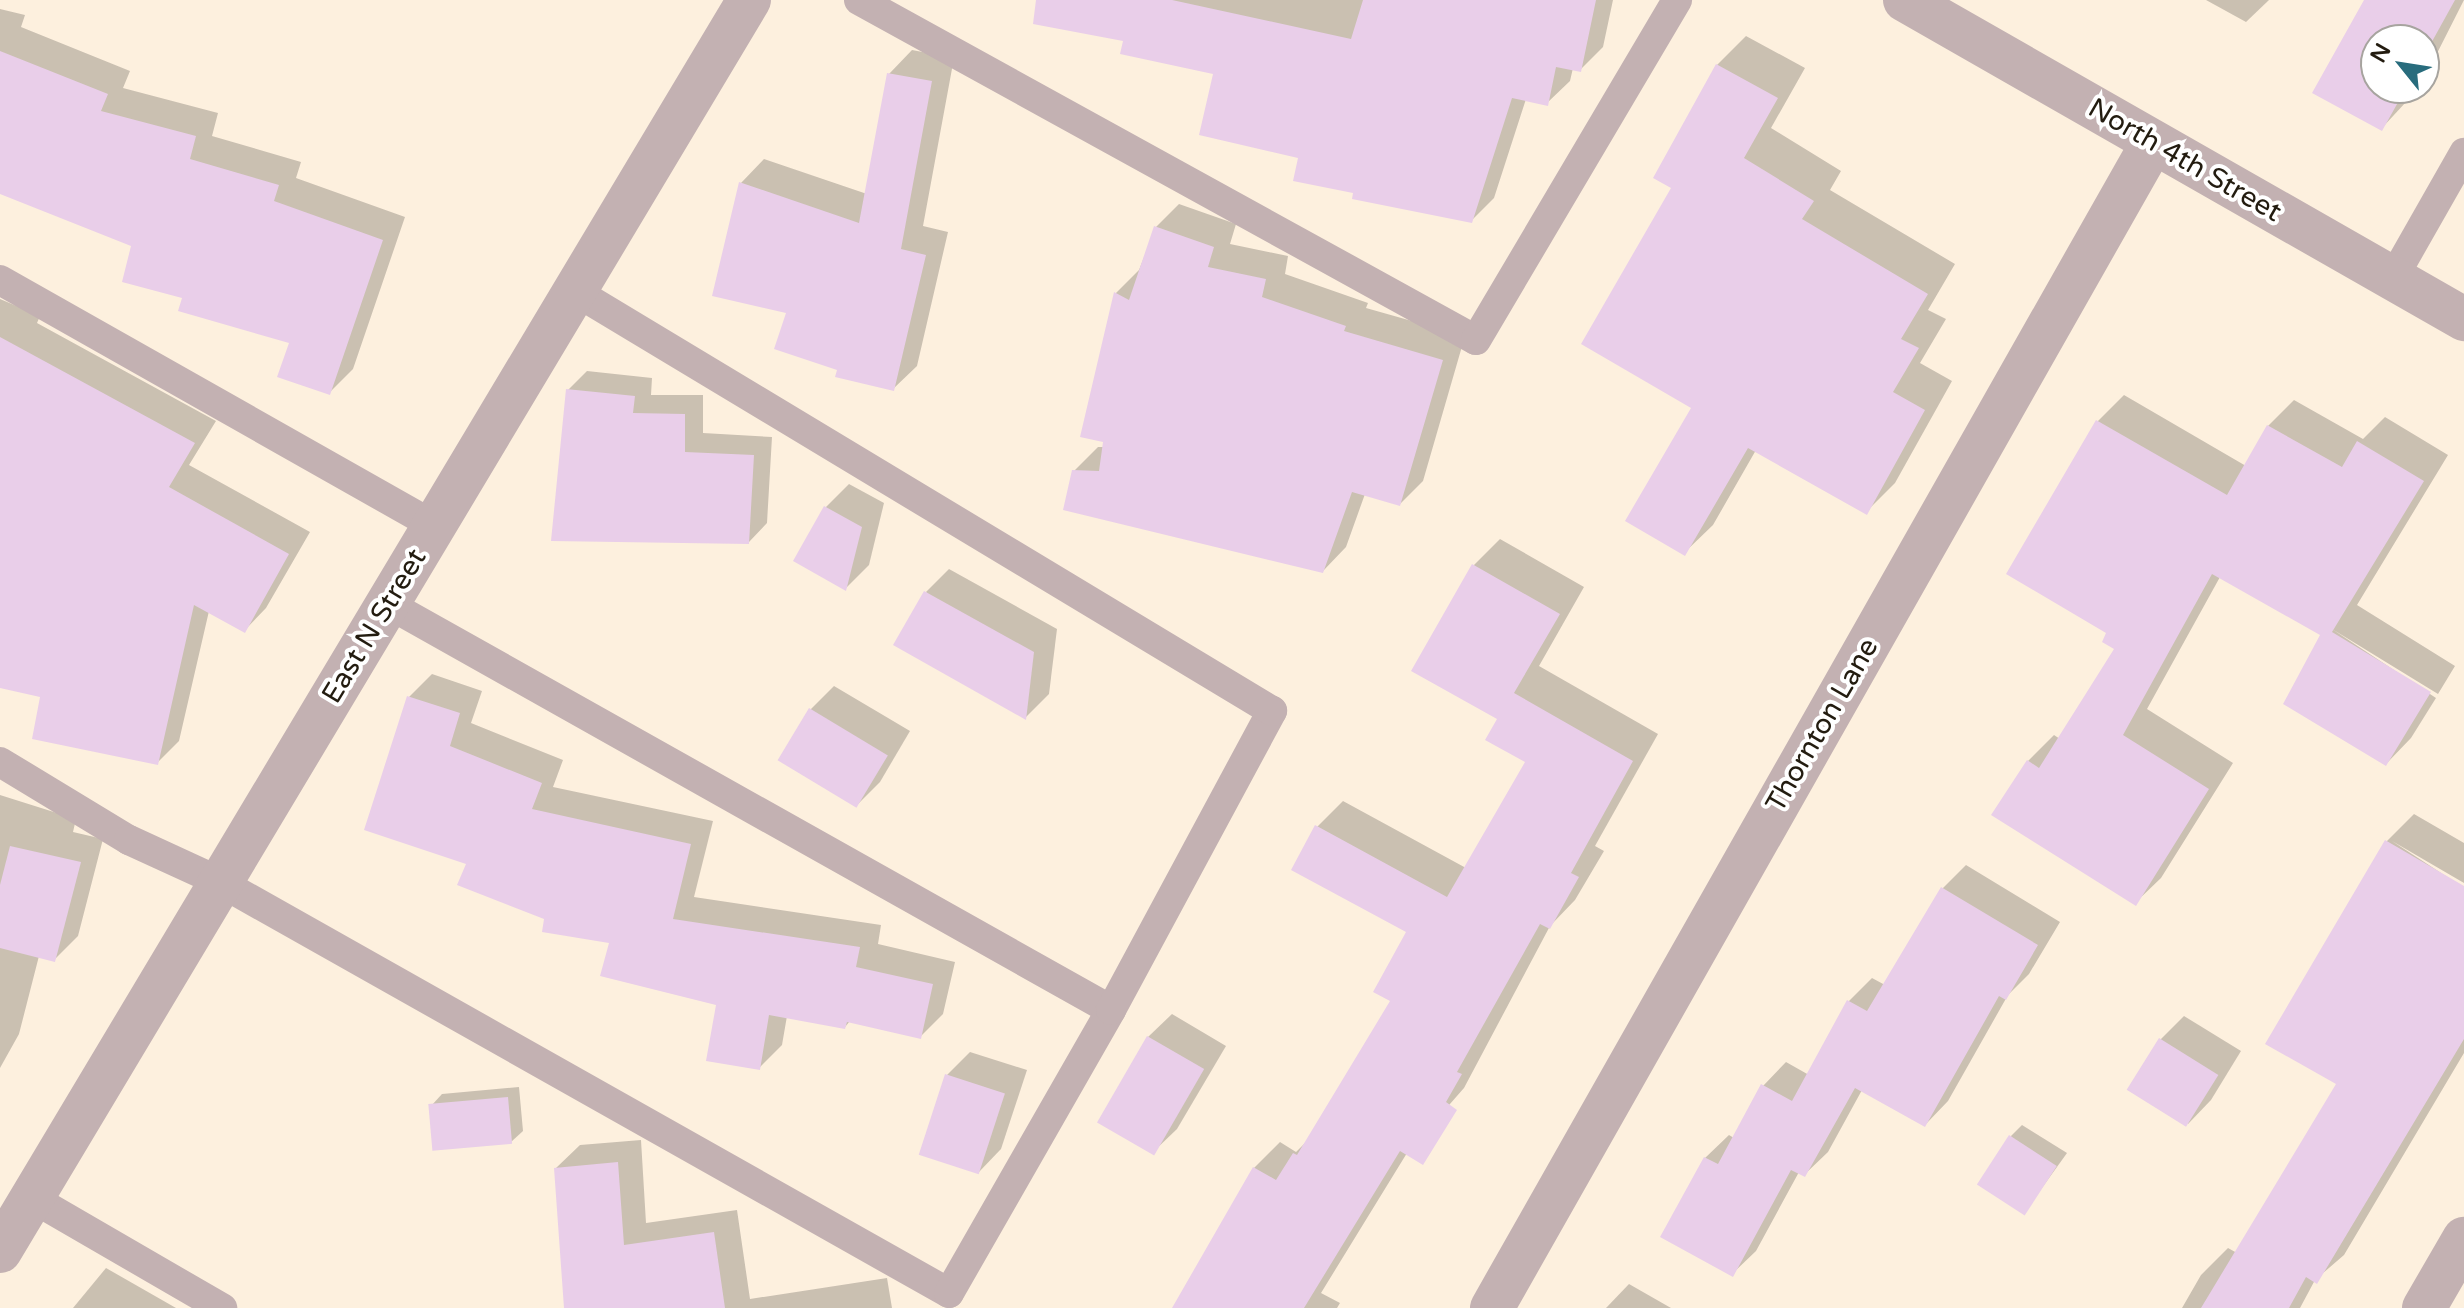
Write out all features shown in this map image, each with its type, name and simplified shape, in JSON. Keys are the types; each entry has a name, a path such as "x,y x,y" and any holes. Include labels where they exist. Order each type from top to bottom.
{"street":[{"name":"East N Street","path":"0,1251 218,881 578,293 749,0"},
{"name":"North 4th Street","path":"1905,0 2464,319"},
{"name":"Thornton Lane","path":"1492,1308 2153,142"},
{"path":"2424,1308 2464,1239"}],"lane":[{"path":"859,0 1476,340 1677,0"},
{"path":"2393,278 2464,153"},
{"path":"0,280 435,526"},
{"path":"0,762 129,840 218,881 949,1293 1111,1010 1272,711 578,293"},
{"path":"388,604 1111,1010"},
{"path":"32,1198 222,1308"}],"building":[{"path":"1036,0 1172,0 1351,39 1363,0 1596,0 1581,72 1556,67 1548,106 1512,98 1472,223 1352,199 1353,193 1293,181 1298,158 1199,135 1213,74 1120,54 1123,41 1033,24"},
{"path":"2364,0 2455,0 2440,27 2440,24 2360,24 2360,104 2397,104 2382,131 2312,93"},
{"path":"0,51 108,94 101,111 196,136 190,159 279,185 274,201 383,240 330,395 277,377 289,343 178,311 182,298 122,282 131,246 0,194"},
{"path":"1716,64 1778,98 1744,158 1814,201 1802,219 1928,294 1901,339 1919,348 1893,392 1925,410 1867,515 1748,448 1685,556 1625,521 1691,408 1581,344 1671,188 1653,178"},
{"path":"887,73 932,81 901,249 926,255 894,391 835,377 837,370 774,349 786,313 712,296 739,182 859,223"},
{"path":"1154,226 1214,247 1208,267 1266,279 1262,297 1346,326 1344,331 1443,360 1400,506 1352,492 1323,573 1063,510 1072,470 1099,471 1103,442 1080,437 1114,292 1129,300"},
{"path":"0,337 195,443 169,487 289,554 245,633 194,605 158,765 32,739 40,697 0,688"},
{"path":"566,389 635,396 633,413 685,414 685,452 754,455 749,544 551,541"},
{"path":"2096,420 2227,495 2267,425 2342,467 2357,441 2424,481 2332,632 2431,692 2386,766 2283,704 2320,635 2212,574 2123,735 2209,789 2136,906 1991,815 2027,760 2039,768 2114,649 2102,642 2106,633 2006,574"},
{"path":"824,506 862,527 846,591 793,561"},
{"path":"1472,564 1560,614 1514,693 1633,761 1571,873 1579,877 1550,929 1540,924 1457,1072 1462,1074 1446,1102 1457,1110 1423,1165 1400,1151 1304,1308 1172,1308 1253,1167 1276,1180 1293,1153 1297,1155 1390,1001 1373,992 1406,932 1291,870 1315,825 1447,897 1525,762 1485,740 1497,719 1411,671"},
{"path":"924,591 1034,652 1026,720 893,645"},
{"path":"407,696 460,713 450,746 542,783 532,809 691,844 673,919 860,947 856,967 933,984 921,1039 847,1022 845,1029 769,1015 760,1070 706,1061 716,1005 600,976 609,943 542,932 544,919 457,885 466,864 364,830"},
{"path":"809,708 888,755 856,808 778,760"},
{"path":"2385,840 2464,886 2464,1039 2317,1284 2306,1277 2289,1308 2201,1308 2336,1084 2265,1044"},
{"path":"10,846 81,862 55,962 0,948 0,885"},
{"path":"1941,887 2038,945 2006,1000 1999,996 1925,1127 1855,1088 1805,1177 1791,1170 1733,1277 1660,1237 1704,1157 1718,1164 1761,1084 1792,1101 1847,1000 1867,1011"},
{"path":"1147,1036 1204,1069 1154,1156 1097,1123"},
{"path":"2159,1038 2218,1075 2186,1127 2127,1090"},
{"path":"945,1074 1005,1093 979,1174 919,1155"},
{"path":"508,1097 512,1144 432,1151 428,1104"},
{"path":"2009,1135 2057,1166 2025,1216 1977,1184"},
{"path":"618,1162 624,1245 714,1232 725,1308 564,1308 554,1168"}]}
